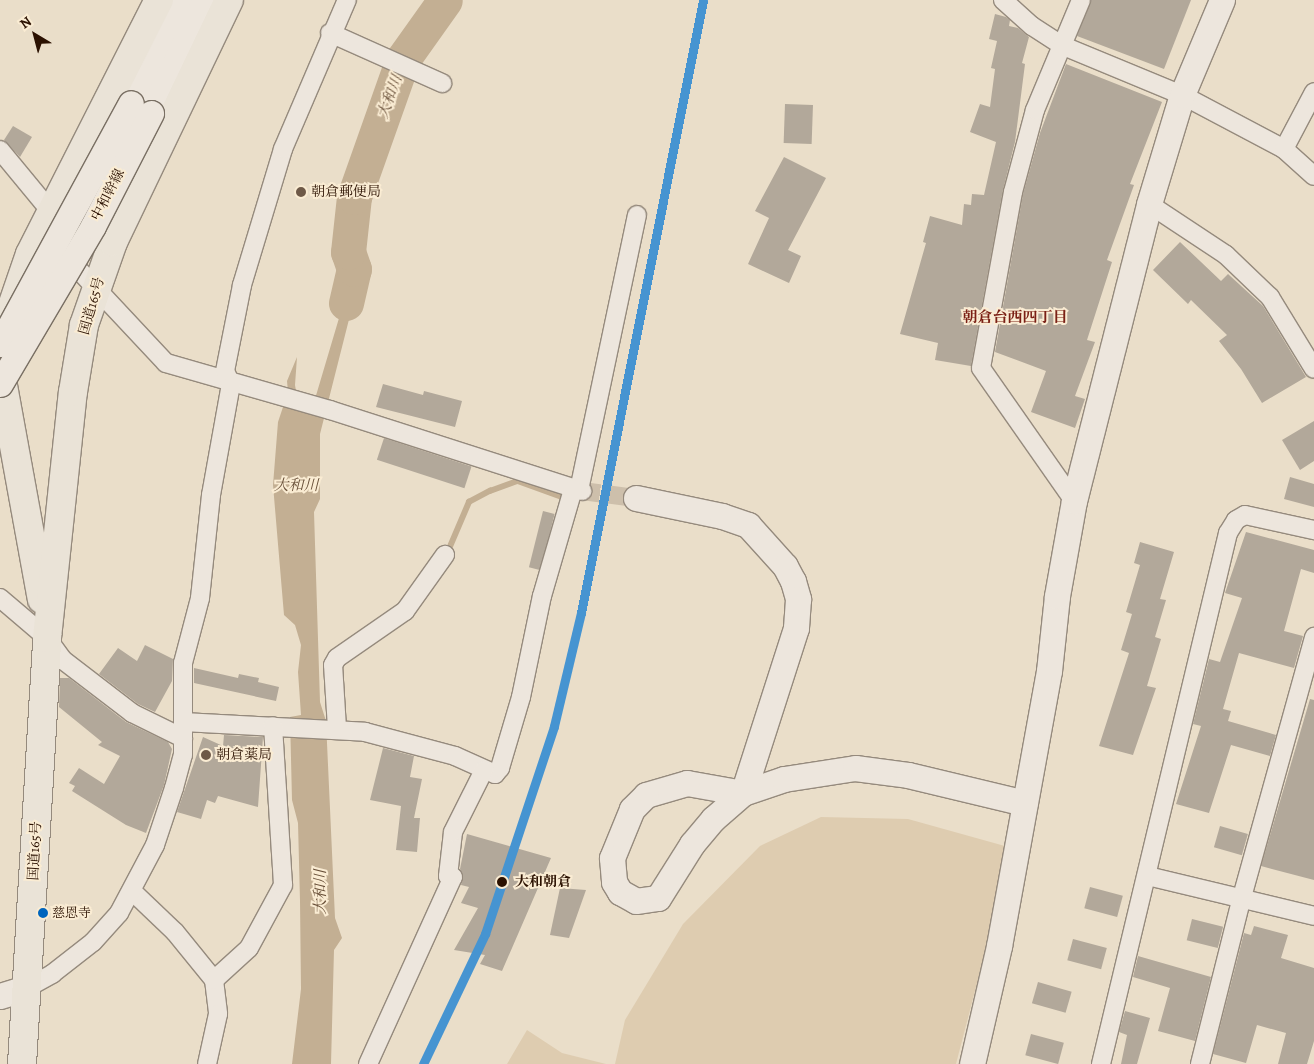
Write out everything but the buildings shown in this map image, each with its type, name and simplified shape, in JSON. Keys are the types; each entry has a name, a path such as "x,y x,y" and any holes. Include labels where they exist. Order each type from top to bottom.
{"highway":[{"path":"0,343 30,254 56,218 158,0"},
{"name":"国道165号","path":"22,1064 47,638 73,392 84,325 113,242 229,0"},
{"name":"国道165号","path":"0,369 47,638"}],"street":[{"name":"中和幹線","path":"0,384 93,226 182,0"},
{"name":"中和幹線","path":"0,343 206,0"},
{"path":"0,996 27,988 52,974 93,942 119,913 155,845 183,755 183,663 200,598 211,495 230,384 225,371 242,285 283,149 330,33 347,0"},
{"path":"1003,0 1032,26 1061,44 1182,95 1284,149 1314,176"},
{"path":"1074,501 980,368 1013,192 1035,110 1081,0"},
{"path":"972,1064 999,946 1049,671 1057,596 1074,501 1149,204 1182,95 1222,0"},
{"path":"330,33 442,83"},
{"path":"1284,149 1314,92"},
{"path":"0,150 56,218"},
{"path":"1149,204 1226,255 1270,297 1314,370"},
{"path":"0,598 47,638 63,660 132,713 183,730 275,726 335,728 392,736 455,756 495,774 500,768 521,697 542,596 578,490 638,215"},
{"path":"78,268 95,290 166,363 230,384 273,393 330,410 578,490"},
{"path":"636,498 722,516 748,525 784,566 793,581 798,599 796,628 743,793"},
{"path":"1101,1064 1148,876 1228,533 1236,520 1245,515 1314,530"},
{"path":"335,728 333,665 337,658 406,611 445,555"},
{"path":"1200,1064 1242,897 1314,637"},
{"path":"214,980 249,948 283,885 275,726"},
{"path":"743,793 687,783 646,795 632,809 612,858 614,882 620,892 636,902 658,898 692,844 713,819 743,793 784,779 854,768 908,774 1025,803"},
{"path":"368,1064 453,877 448,876 453,832 484,770"},
{"path":"1148,876 1242,897 1314,916"},
{"path":"132,891 175,932 214,980 218,1014 207,1064"}],"shaded area":[{"path":"821,817 908,819 1012,848 956,1064 615,1064 625,1020 683,924 760,846"},
{"path":"527,1030 562,1053 606,1064 507,1064"}],"water":[{"name":"大和川","path":"350,255 362,268 320,434 320,499 314,512 320,702 326,721 335,918 342,938 334,950 331,1064 292,1064 301,989 298,823 292,800 290,717 301,715 298,672 301,645 295,625 284,615 273,485 278,422 288,392 287,381 297,357 295,385 299,409 312,409 342,308 337,302"}],"waterway":[{"name":"大和川","path":"346,303 354,269 348,252 354,197 403,59 445,0"},
{"path":"449,549 469,502 490,491 518,481 560,496"}],"tunnel":[{"path":"582,491 636,498"}],"transit line":[{"path":"423,1064 485,934 554,726 581,613 703,0"}],"place":[{"name":"朝倉郵便局","path":"301,192"},
{"name":"朝倉薬局","path":"206,755"},
{"name":"大和朝倉","path":"502,882"},
{"name":"慈恩寺","path":"43,913"}],"district":[{"name":"朝倉台西四丁目","path":"1015,318"}]}
